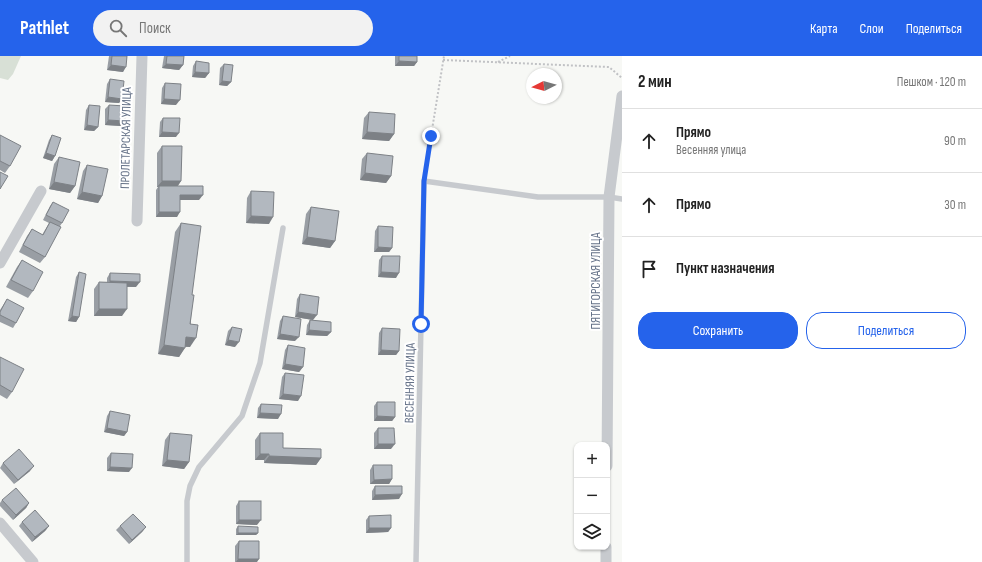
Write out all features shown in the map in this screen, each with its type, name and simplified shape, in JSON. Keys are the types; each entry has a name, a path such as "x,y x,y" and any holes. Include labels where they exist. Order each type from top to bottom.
{"street":[{"name":"ПРОЛЕТАРСКАЯ УЛИЦА","path":"137,221 142,56"},
{"name":"ПЯТИГОРСКАЯ УЛИЦА","path":"607,442 609,197 622,96"},
{"path":"0,263 41,191"},
{"path":"0,523 33,562"},
{"path":"606,550 606,562"}],"lane":[{"path":"424,181 538,198 609,197 622,199"},
{"name":"ВЕСЕННЯЯ УЛИЦА","path":"416,562 424,181"},
{"path":"187,562 187,501 190,486 199,467 242,416 260,363 282,228"}],"path":[{"path":"424,181 444,56"},
{"path":"497,62 510,56"},
{"path":"443,60 609,67 622,78"}],"shaded area":[{"path":"0,56 21,56 13,74 8,80 0,78"}],"building":[{"path":"112,56 127,56 126,67 111,65"},
{"path":"167,56 184,56 183,65 166,64"},
{"path":"399,56 417,56 417,62 399,61"},
{"path":"196,61 209,63 209,73 195,72"},
{"path":"224,64 233,65 231,82 222,81"},
{"path":"110,79 124,81 122,99 108,97"},
{"path":"165,83 181,84 180,100 164,99"},
{"path":"89,105 100,106 98,127 87,125"},
{"path":"109,105 125,106 125,121 108,120"},
{"path":"369,112 395,114 394,134 367,132"},
{"path":"163,118 180,118 179,133 162,132"},
{"path":"0,135 21,146 10,166 0,161"},
{"path":"52,135 61,138 55,156 46,153"},
{"path":"162,146 182,146 181,181 162,181"},
{"path":"367,153 393,156 391,176 365,173"},
{"path":"59,157 80,162 75,186 54,182"},
{"path":"87,165 108,169 102,196 82,192"},
{"path":"0,172 8,176 0,189"},
{"path":"159,186 203,186 203,195 180,195 180,212 159,212"},
{"path":"251,191 274,192 273,217 251,216"},
{"path":"53,202 69,210 62,223 46,215"},
{"path":"311,207 339,211 335,241 307,237"},
{"path":"50,222 61,227 45,257 23,245 32,229 43,235"},
{"path":"181,223 201,226 192,295 194,295 190,324 198,325 196,338 186,337 185,348 164,345"},
{"path":"378,226 393,227 392,248 378,247"},
{"path":"382,256 400,256 399,273 381,272"},
{"path":"22,260 43,272 33,291 11,280"},
{"path":"79,272 86,274 79,317 72,316"},
{"path":"110,273 140,274 140,282 110,281"},
{"path":"99,282 127,283 127,309 99,309"},
{"path":"300,294 319,297 317,315 298,312"},
{"path":"7,299 24,308 16,323 0,315 0,312"},
{"path":"283,316 301,319 299,337 280,334"},
{"path":"310,320 331,322 331,332 309,330"},
{"path":"232,327 242,329 239,342 228,340"},
{"path":"382,328 400,329 399,351 381,350"},
{"path":"288,345 305,348 303,367 285,364"},
{"path":"0,357 24,369 12,392 0,385"},
{"path":"285,373 304,375 301,396 283,394"},
{"path":"377,402 395,402 395,417 377,416"},
{"path":"261,404 282,405 281,414 260,413"},
{"path":"110,411 130,415 127,432 107,428"},
{"path":"378,428 394,428 395,444 378,444"},
{"path":"170,433 192,435 189,462 167,460"},
{"path":"260,433 283,433 283,448 321,449 321,458 269,456 269,454 260,454"},
{"path":"19,449 34,466 18,480 3,463"},
{"path":"111,453 133,454 132,468 110,467"},
{"path":"373,465 392,465 392,479 374,480"},
{"path":"375,486 402,486 402,494 375,495"},
{"path":"16,488 29,503 16,515 2,500"},
{"path":"239,501 261,501 261,520 239,520"},
{"path":"35,510 49,526 35,537 22,522"},
{"path":"133,514 146,527 132,540 120,526"},
{"path":"391,515 391,528 369,528 369,516"},
{"path":"238,526 258,527 258,533 238,533"},
{"path":"239,541 259,541 259,559 238,559"}],"route":[{"path":"421,324 424,181 431,136"}]}
